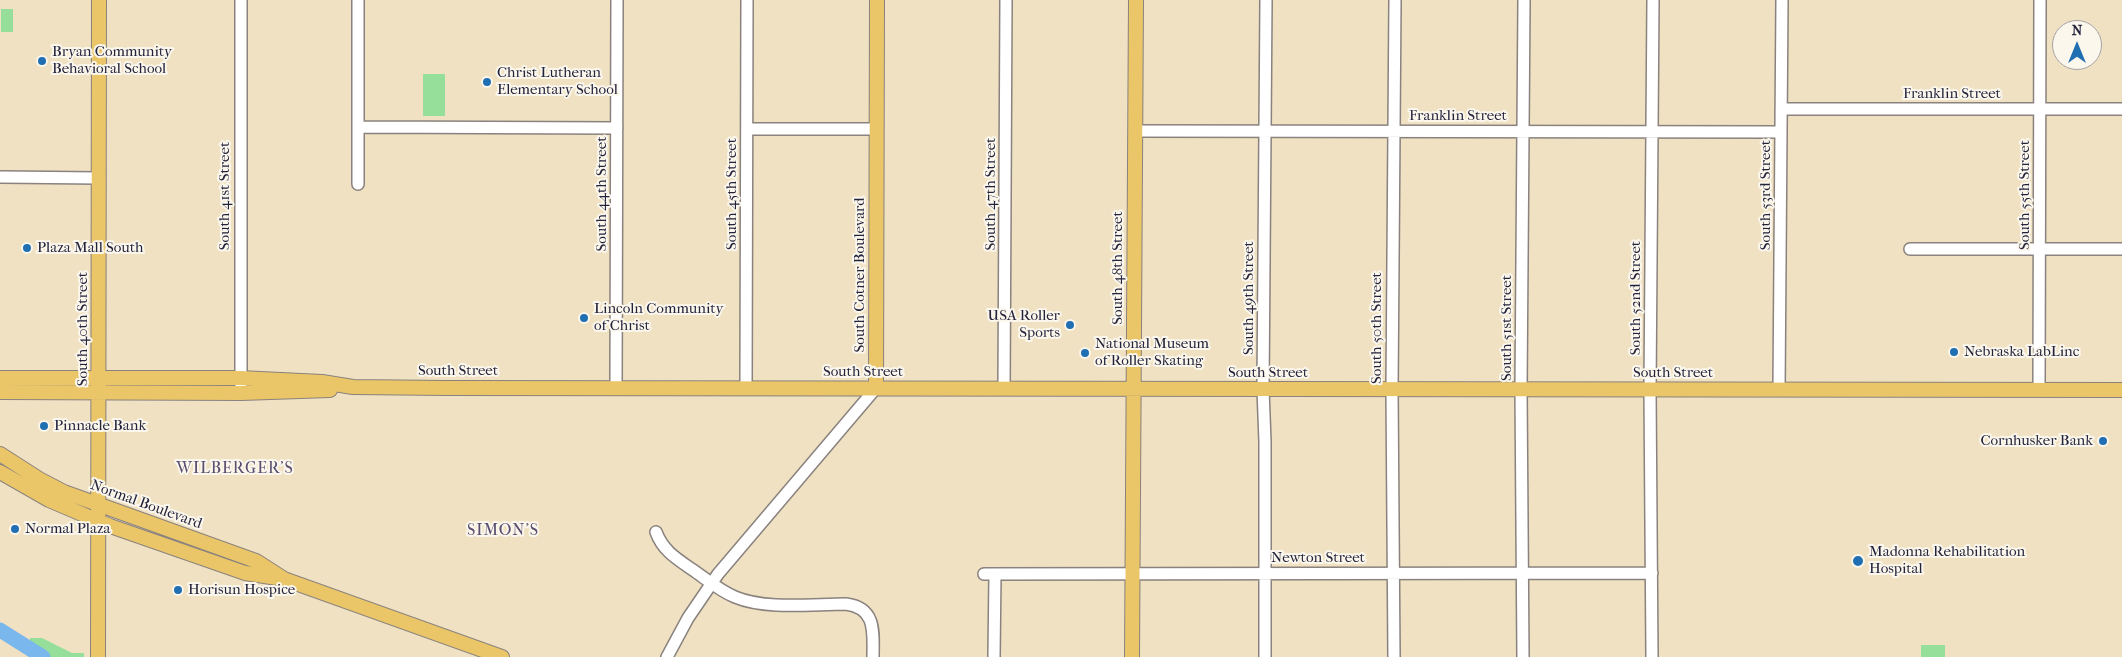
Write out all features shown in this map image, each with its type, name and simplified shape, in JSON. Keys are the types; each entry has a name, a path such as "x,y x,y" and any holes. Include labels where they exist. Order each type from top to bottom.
{"main road":[{"name":"South 40th Street","path":"98,657 99,0"},
{"name":"South Cotner Boulevard","path":"876,388 877,0"},
{"name":"South 48th Street","path":"1132,657 1136,0"},
{"name":"South Street","path":"0,378 240,378 314,381 353,387"},
{"name":"South Street","path":"0,392 240,393 332,390 353,387 2122,390"},
{"name":"Normal Boulevard","path":"0,454 39,479 98,505 256,561 284,579"},
{"name":"Normal Boulevard","path":"0,472 48,500 98,521 245,573 284,579 502,657"}],"street":[{"name":"South 41st Street","path":"240,393 241,0"},
{"path":"358,0 358,184"},
{"name":"South 44th Street","path":"616,388 617,0"},
{"name":"South 45th Street","path":"746,388 747,0"},
{"name":"South 47th Street","path":"1004,388 1006,0"},
{"name":"South 49th Street","path":"1265,657 1263,389 1266,0"},
{"name":"South 50th Street","path":"1394,657 1392,389 1395,0"},
{"name":"South 51st Street","path":"1523,657 1521,389 1524,0"},
{"name":"South 52nd Street","path":"1652,657 1650,390 1653,0"},
{"name":"South 53rd Street","path":"1779,390 1782,0"},
{"name":"South 55th Street","path":"2040,0 2040,390"},
{"name":"Franklin Street","path":"1781,109 2122,109"},
{"path":"358,128 617,128"},
{"path":"747,129 877,129"},
{"name":"Franklin Street","path":"1135,131 1781,132"},
{"path":"0,178 99,178"},
{"path":"1910,249 2122,249"},
{"path":"667,657 686,622 711,583 876,388"},
{"path":"656,532 667,552 711,583 729,594 748,602 846,604 858,607 868,614 872,628 873,657"},
{"name":"Newton Street","path":"994,657 989,574 1652,574"}],"green space":[{"path":"1,9 13,9 13,32 1,32"},
{"path":"423,74 445,74 445,116 423,116"},
{"path":"30,638 42,638 72,653 84,653 84,657 30,657"},
{"path":"1921,645 1945,645 1945,657 1921,657"}],"waterway":[{"path":"0,630 43,657"}],"place":[{"name":"Bryan Community Behavioral School","path":"42,61"},
{"name":"Christ Lutheran Elementary School","path":"487,82"},
{"name":"Plaza Mall South","path":"27,248"},
{"name":"Lincoln Community of Christ","path":"584,318"},
{"name":"USA Roller Sports","path":"1070,325"},
{"name":"Nebraska LabLinc","path":"1954,352"},
{"name":"National Museum of Roller Skating","path":"1085,353"},
{"name":"Pinnacle Bank","path":"44,426"},
{"name":"Cornhusker Bank","path":"2103,441"},
{"name":"Normal Plaza","path":"15,529"},
{"name":"Madonna Rehabilitation Hospital","path":"1858,561"},
{"name":"Horisun Hospice","path":"178,590"}],"district":[{"name":"WILBERGER'S","path":"235,469"},
{"name":"SIMON'S","path":"503,531"}]}
